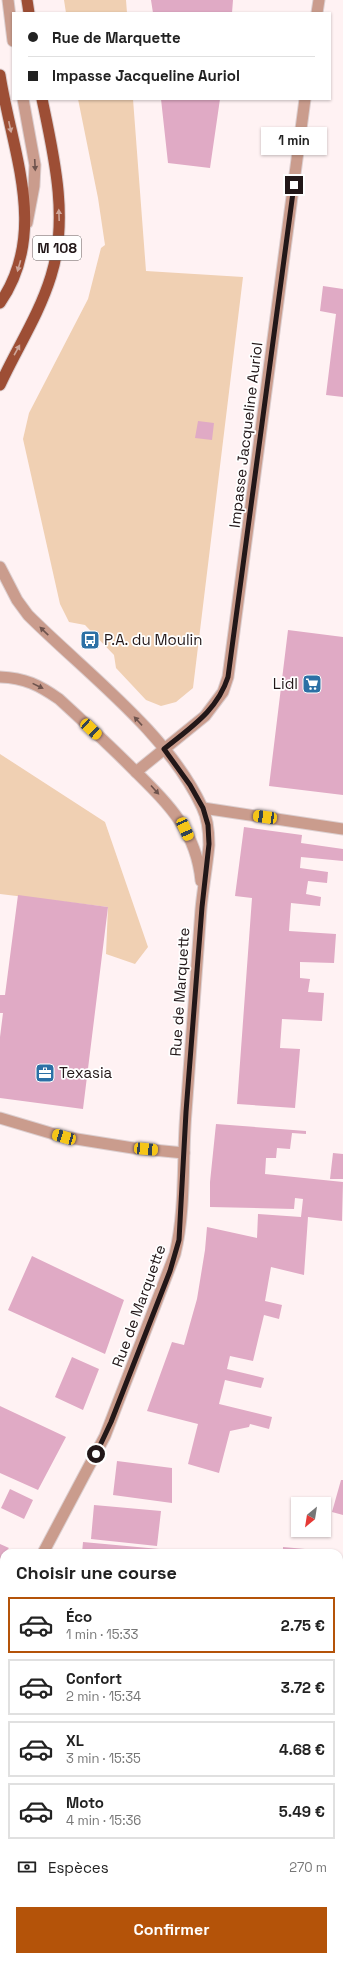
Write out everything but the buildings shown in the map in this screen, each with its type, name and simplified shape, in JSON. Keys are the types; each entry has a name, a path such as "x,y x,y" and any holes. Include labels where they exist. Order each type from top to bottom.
{"main road":[{"path":"27,0 29,12"},
{"name":"M 108","path":"0,75 22,188 26,227 24,248 16,275 0,304"},
{"name":"M 108","path":"0,385 36,315 52,275 59,237 58,197 42,100"}],"street":[{"path":"8,0 12,33"},
{"path":"317,12 319,0"},
{"path":"23,100 35,170 26,227"},
{"name":"Impasse Jacqueline Auriol","path":"136,772 205,716 216,704 223,692 228,677 305,100"},
{"name":"Rue de Marquette","path":"0,567 17,600 28,615 125,707 164,749 190,785 203,808 208,825 209,844 202,907 179,1240 170,1271 105,1436 45,1549"},
{"name":"Rue de Marquette","path":"0,677 37,684 59,699 153,787 171,808 185,829 197,856 201,879 202,907"},
{"path":"203,808 343,829"},
{"path":"0,1118 64,1137 133,1148 184,1153"}],"shaded area":[{"path":"64,0 126,0 127,12 66,12"},
{"path":"78,100 133,100 146,271 243,277 193,688 176,702 161,706 146,700 116,668 114,655 85,625 69,622 60,604 23,439 29,413 88,299 101,248 105,245 98,198"},
{"path":"0,754 105,822 148,947 135,964 106,954 108,907 0,894"}],"place":[{"name":"P.A. du Moulin","path":"90,640"},
{"name":"Lidl","path":"312,684"},
{"name":"Texasia","path":"45,1073"}],"route":[{"path":"96,1454 111,1422 170,1271 179,1240 186,1112 202,907 209,844 208,825 203,808 190,785 164,749 205,716 216,704 223,692 228,677 294,185"}]}
